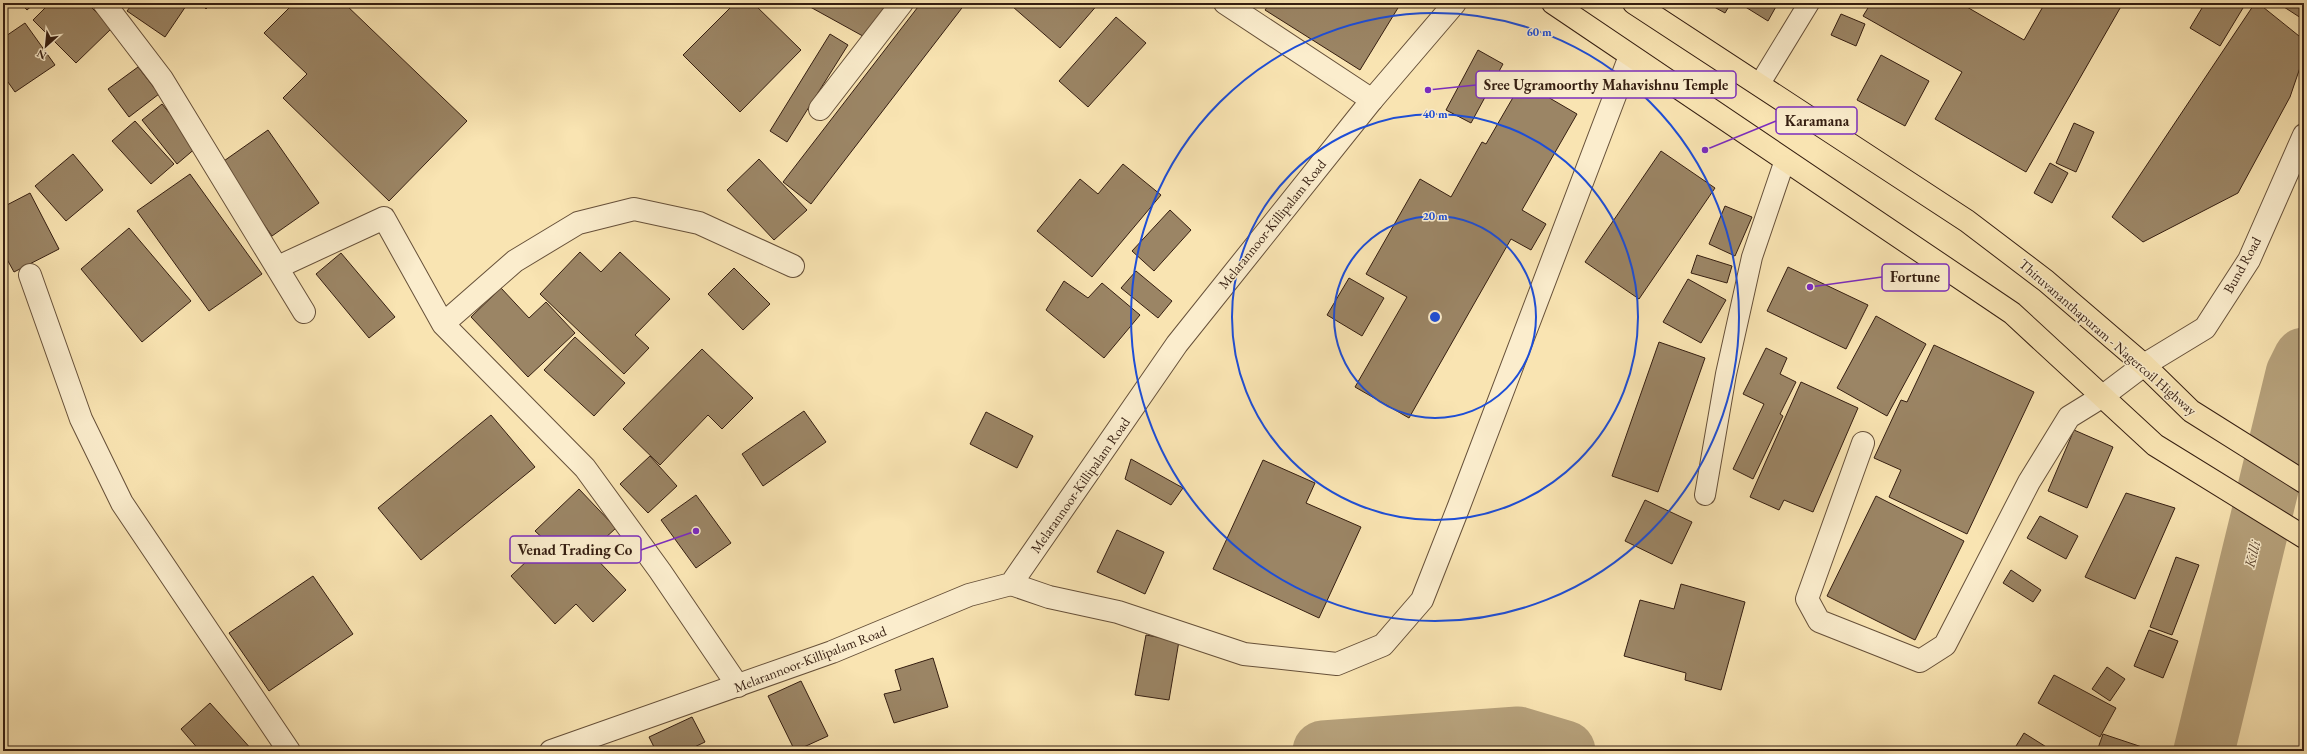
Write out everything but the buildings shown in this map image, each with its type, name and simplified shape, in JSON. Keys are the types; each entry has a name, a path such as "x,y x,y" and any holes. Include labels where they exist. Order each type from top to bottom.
{"main road":[{"path":"1553,3 2012,313 2155,445 2304,537"},
{"name":"Thiruvananthapuram - Nagercoil Highway","path":"1634,3 1967,221 2046,281 2144,365 2191,411 2304,482"}],"street":[{"path":"104,3 162,79 278,267 304,312"},
{"path":"820,109 902,3"},
{"path":"1225,3 1372,100"},
{"name":"Melarannoor-Killipalam Road","path":"551,751 832,652 969,595 1011,584 1177,344 1372,100 1455,3"},
{"path":"1011,584 1049,597 1118,612 1244,654 1337,664 1383,645 1422,600 1460,506 1630,56"},
{"name":"Bund Road","path":"1863,443 1807,599 1819,621 1920,661 1946,645 2029,482 2069,417 2103,396 2144,365 2205,328 2249,260 2304,135"},
{"path":"443,324 515,261 578,223 634,208 699,223 793,266"},
{"path":"278,267 384,218 443,324 585,468 660,571 738,686"},
{"path":"30,275 81,419 122,503 289,751"}],"lane":[{"path":"1759,85 1809,3"},
{"path":"1705,495 1726,374 1752,257 1784,160"}],"waterway":[{"name":"Killi","path":"2204,751 2296,374 2304,358"},
{"name":"Killi","path":"1323,751 1518,737 1565,751"}],"place":[{"name":"Sree Ugramoorthy Mahavishnu Temple","path":"1428,90"},
{"name":"Karamana","path":"1705,150"},
{"name":"Fortune","path":"1810,287"},
{"name":"Venad Trading Co","path":"696,531"}]}
